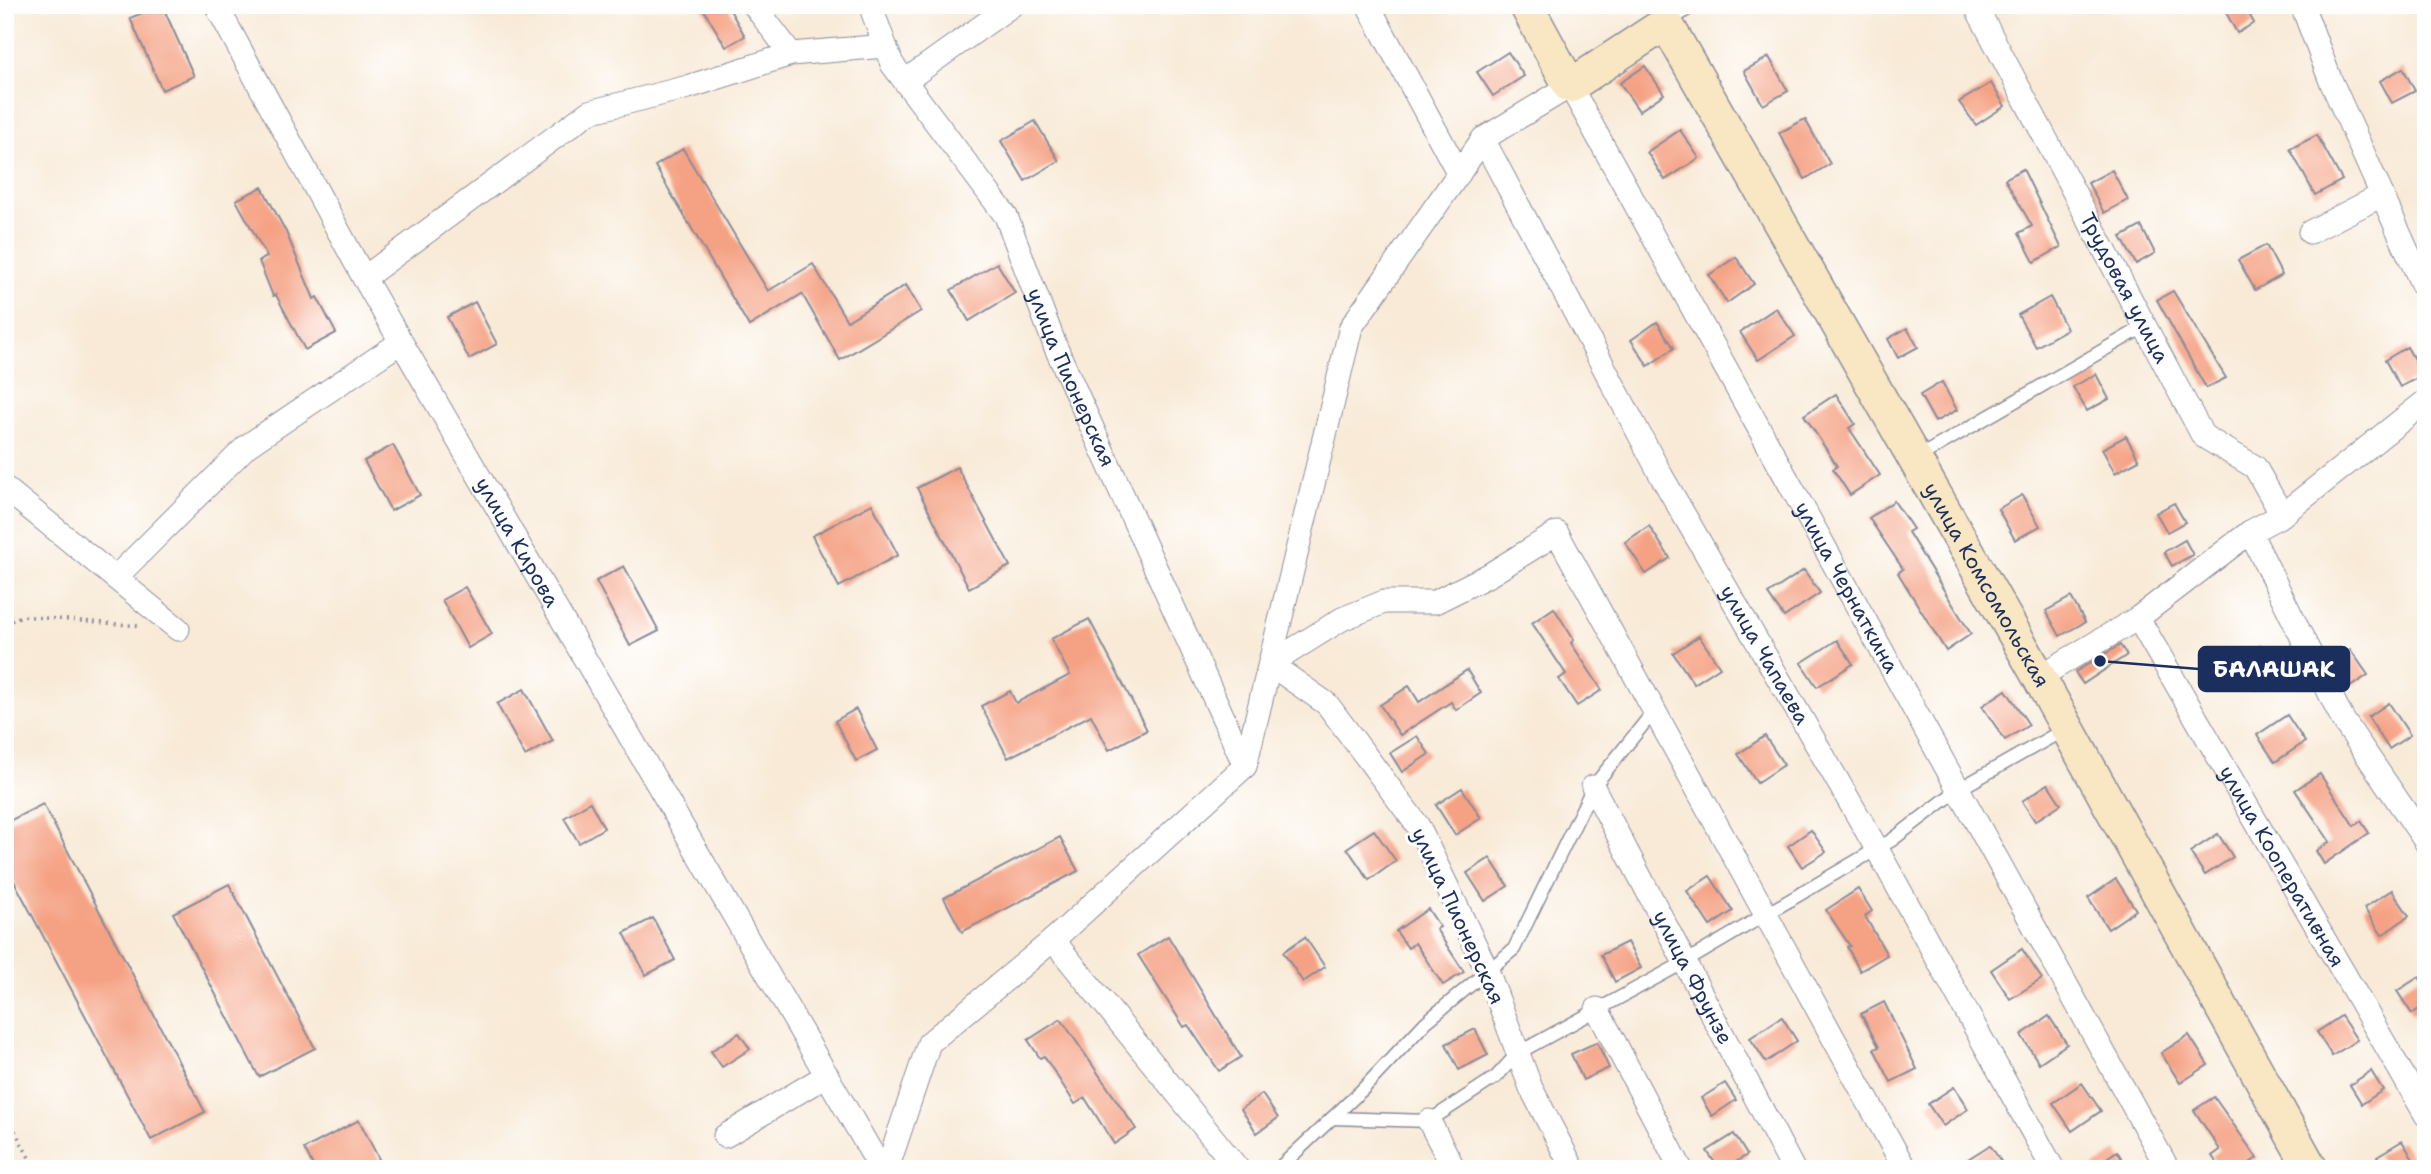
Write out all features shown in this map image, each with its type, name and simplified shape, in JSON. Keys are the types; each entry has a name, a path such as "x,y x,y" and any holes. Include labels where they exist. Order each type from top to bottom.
{"street":[{"name":"улица Кирова","path":"216,5 364,278 881,1169"},
{"path":"754,5 792,54"},
{"name":"улица Пионерская","path":"870,5 892,64 1006,216 1056,348 1245,766"},
{"path":"905,81 1011,5"},
{"path":"1368,5 1459,174"},
{"name":"улица Чернаткина","path":"1526,5 2168,1169"},
{"name":"Трудовая улица","path":"1975,5 2203,436 2255,467 2282,515"},
{"path":"2302,5 2426,293"},
{"path":"887,1169 929,1043 1053,940 1245,766 1352,327 1483,139 1570,86 1662,14"},
{"name":"улица Комсомольская","path":"1662,14 2039,677 2311,1169"},
{"path":"364,278 589,113 688,88 792,54 885,46"},
{"name":"улица Чапаева","path":"1483,139 1662,477 1877,849 2053,1169"},
{"path":"2309,232 2382,195"},
{"path":"116,577 247,446 401,342"},
{"path":"2039,677 2138,618 2250,532 2282,515 2426,401"},
{"path":"5,488 178,629"},
{"path":"2250,532 2343,720 2426,842"},
{"path":"1270,664 1342,619 1384,602 1435,602 1489,575 1557,533 1905,1169"},
{"name":"улица Кооперативная","path":"2138,618 2426,1115"},
{"name":"улица Пионерская","path":"1270,664 1327,704 1418,826 1487,970 1531,1088 1573,1169"},
{"name":"улица Фрунзе","path":"1594,787 1793,1169"},
{"path":"1053,940 1238,1169"},
{"path":"1597,1009 1681,1169"},
{"path":"725,1136 827,1074"},
{"path":"1429,1121 1454,1169"}],"lane":[{"path":"1662,14 1694,5"},
{"path":"1915,459 2145,326"},
{"path":"1278,1169 1426,1022 1514,949 1594,787 1654,711"},
{"path":"1332,1118 1429,1121 1496,1077 1518,1053 1685,962 1877,849 1959,789 2067,728"}],"path":[{"path":"5,624 21,616 178,629"},
{"path":"5,1112 35,1169"}],"building":[{"path":"162,5 194,76 162,90 130,18"},
{"path":"701,5 727,5 745,36 726,47"},
{"path":"2222,5 2244,5 2254,23 2237,33"},
{"path":"1508,52 1524,76 1493,96 1477,72"},
{"path":"1769,57 1788,91 1763,105 1744,71"},
{"path":"1645,66 1664,94 1639,111 1620,83"},
{"path":"2403,68 2415,91 2392,103 2380,81"},
{"path":"1991,83 2005,106 1976,125 1959,102"},
{"path":"1805,119 1830,164 1805,179 1779,133"},
{"path":"1035,121 1059,161 1025,181 1001,141"},
{"path":"1680,130 1699,158 1665,180 1647,152"},
{"path":"2317,135 2342,180 2315,195 2290,149"},
{"path":"683,149 768,291 813,264 847,321 906,285 921,311 840,360 802,294 749,326 655,166"},
{"path":"2023,169 2061,247 2034,262 2019,233 2032,226 2005,179"},
{"path":"2112,170 2128,200 2104,213 2088,183"},
{"path":"262,187 286,232 314,299 317,297 336,333 305,350 276,295 273,296 259,261 267,257 236,200"},
{"path":"2141,226 2155,253 2136,264 2121,237"},
{"path":"2266,245 2282,275 2255,290 2238,260"},
{"path":"1736,257 1754,284 1727,303 1709,275"},
{"path":"997,263 1015,293 969,321 951,290"},
{"path":"2173,291 2226,378 2206,388 2157,300"},
{"path":"2050,297 2067,329 2036,347 2018,315"},
{"path":"475,302 497,344 469,359 447,317"},
{"path":"1776,308 1795,336 1758,360 1740,332"},
{"path":"1657,322 1674,348 1648,366 1631,340"},
{"path":"1907,328 1918,347 1898,358 1888,339"},
{"path":"2407,347 2423,375 2400,387 2385,360"},
{"path":"2096,374 2109,399 2087,411 2073,387"},
{"path":"1942,382 1957,410 1935,422 1920,395"},
{"path":"1836,394 1855,424 1849,428 1880,475 1850,495 1833,469 1837,466 1804,415"},
{"path":"2126,436 2139,460 2115,473 2102,449"},
{"path":"393,445 420,495 391,511 364,461"},
{"path":"957,467 1010,566 969,588 917,488"},
{"path":"2022,495 2040,526 2015,540 1998,509"},
{"path":"1894,501 1913,529 1908,532 1971,634 1946,651 1898,573 1903,569 1869,518"},
{"path":"2174,503 2185,522 2167,532 2156,513"},
{"path":"872,504 898,555 839,587 812,536"},
{"path":"1649,526 1670,558 1646,574 1625,542"},
{"path":"2185,540 2193,555 2172,566 2164,552"},
{"path":"624,566 659,631 630,646 596,581"},
{"path":"1804,570 1820,593 1784,617 1768,594"},
{"path":"465,587 492,634 468,648 442,600"},
{"path":"2071,597 2085,622 2060,636 2046,611"},
{"path":"1554,608 1574,640 1571,643 1602,690 1577,706 1559,679 1566,674 1532,623"},
{"path":"1089,619 1147,730 1109,750 1091,715 1008,758 981,706 1010,691 1016,703 1070,675 1051,639"},
{"path":"1699,636 1720,667 1694,684 1673,653"},
{"path":"1837,640 1853,664 1817,687 1801,663"},
{"path":"2120,645 2127,655 2083,684 2075,672"},
{"path":"2260,646 2279,676 2257,690 2238,661"},
{"path":"2350,649 2368,675 2344,691 2330,662"},
{"path":"1467,670 1481,693 1456,710 1451,702 1400,735 1380,705 1409,686 1419,702"},
{"path":"524,689 553,741 525,756 497,704"},
{"path":"2006,690 2029,725 2005,740 1982,706"},
{"path":"2389,703 2410,735 2389,749 2368,717"},
{"path":"856,709 877,750 856,761 835,721"},
{"path":"2287,715 2305,742 2275,762 2257,735"},
{"path":"1417,736 1429,754 1402,772 1390,753"},
{"path":"1765,736 1784,765 1757,783 1738,754"},
{"path":"2320,774 2354,826 2361,821 2369,833 2324,864 2316,851 2330,842 2295,790"},
{"path":"2048,784 2061,804 2035,821 2022,801"},
{"path":"1462,788 1481,818 1455,835 1436,805"},
{"path":"590,802 604,828 579,843 564,818"},
{"path":"43,804 205,1112 151,1140 5,864 5,823"},
{"path":"1374,830 1396,861 1369,880 1347,848"},
{"path":"1811,830 1826,852 1802,867 1788,846"},
{"path":"2218,834 2233,857 2205,875 2190,852"},
{"path":"1060,837 1078,871 962,932 944,898"},
{"path":"1490,858 1508,886 1485,901 1467,873"},
{"path":"1710,876 1733,911 1710,926 1687,891"},
{"path":"2116,879 2136,910 2108,929 2088,898"},
{"path":"229,884 315,1048 259,1077 173,913"},
{"path":"1858,889 1872,911 1865,916 1887,955 1860,971 1847,947 1850,946 1826,910"},
{"path":"2392,890 2409,916 2382,935 2364,908"},
{"path":"1428,909 1440,927 1436,929 1464,972 1443,985 1415,943 1408,948 1396,931"},
{"path":"653,918 675,960 646,975 624,933"},
{"path":"1168,936 1241,1057 1219,1071 1188,1025 1184,1027 1138,955"},
{"path":"1305,937 1325,967 1303,982 1283,952"},
{"path":"1627,942 1641,968 1615,982 1601,955"},
{"path":"2022,949 2042,979 2010,999 1991,970"},
{"path":"2419,977 2426,988 2426,1004 2412,1014 2397,991"},
{"path":"1884,1002 1917,1069 1891,1082 1874,1049 1879,1047 1861,1014"},
{"path":"2049,1016 2067,1044 2039,1063 2021,1035"},
{"path":"2341,1016 2357,1040 2332,1056 2317,1032"},
{"path":"1782,1017 1797,1041 1766,1062 1750,1038"},
{"path":"1061,1019 1136,1129 1114,1144 1085,1098 1075,1104 1044,1056 1040,1058 1028,1040"},
{"path":"1475,1029 1488,1055 1459,1070 1446,1044"},
{"path":"739,1033 750,1049 722,1067 711,1051"},
{"path":"2189,1035 2208,1065 2180,1083 2161,1053"},
{"path":"1597,1042 1609,1068 1583,1080 1571,1054"},
{"path":"2371,1071 2383,1090 2362,1104 2350,1085"},
{"path":"1725,1083 1736,1100 1712,1116 1701,1098"},
{"path":"2082,1083 2101,1111 2072,1131 2053,1103"},
{"path":"1954,1087 1968,1109 1943,1126 1928,1104"},
{"path":"1262,1094 1278,1118 1257,1133 1241,1109"},
{"path":"2214,1097 2257,1158 2241,1169 2221,1169 2212,1156 2220,1150 2194,1110"},
{"path":"359,1120 384,1169 315,1169 304,1149"},
{"path":"1734,1134 1747,1155 1725,1169 1719,1169 1707,1151"},
{"path":"2402,1141 2414,1161 2403,1169 2385,1169 2377,1156"},
{"path":"1990,1145 2006,1169 1975,1169 1968,1159"},
{"path":"2117,1151 2128,1169 2091,1169"}],"place":[{"name":"БАЛАШАК","path":"2100,661"}]}
